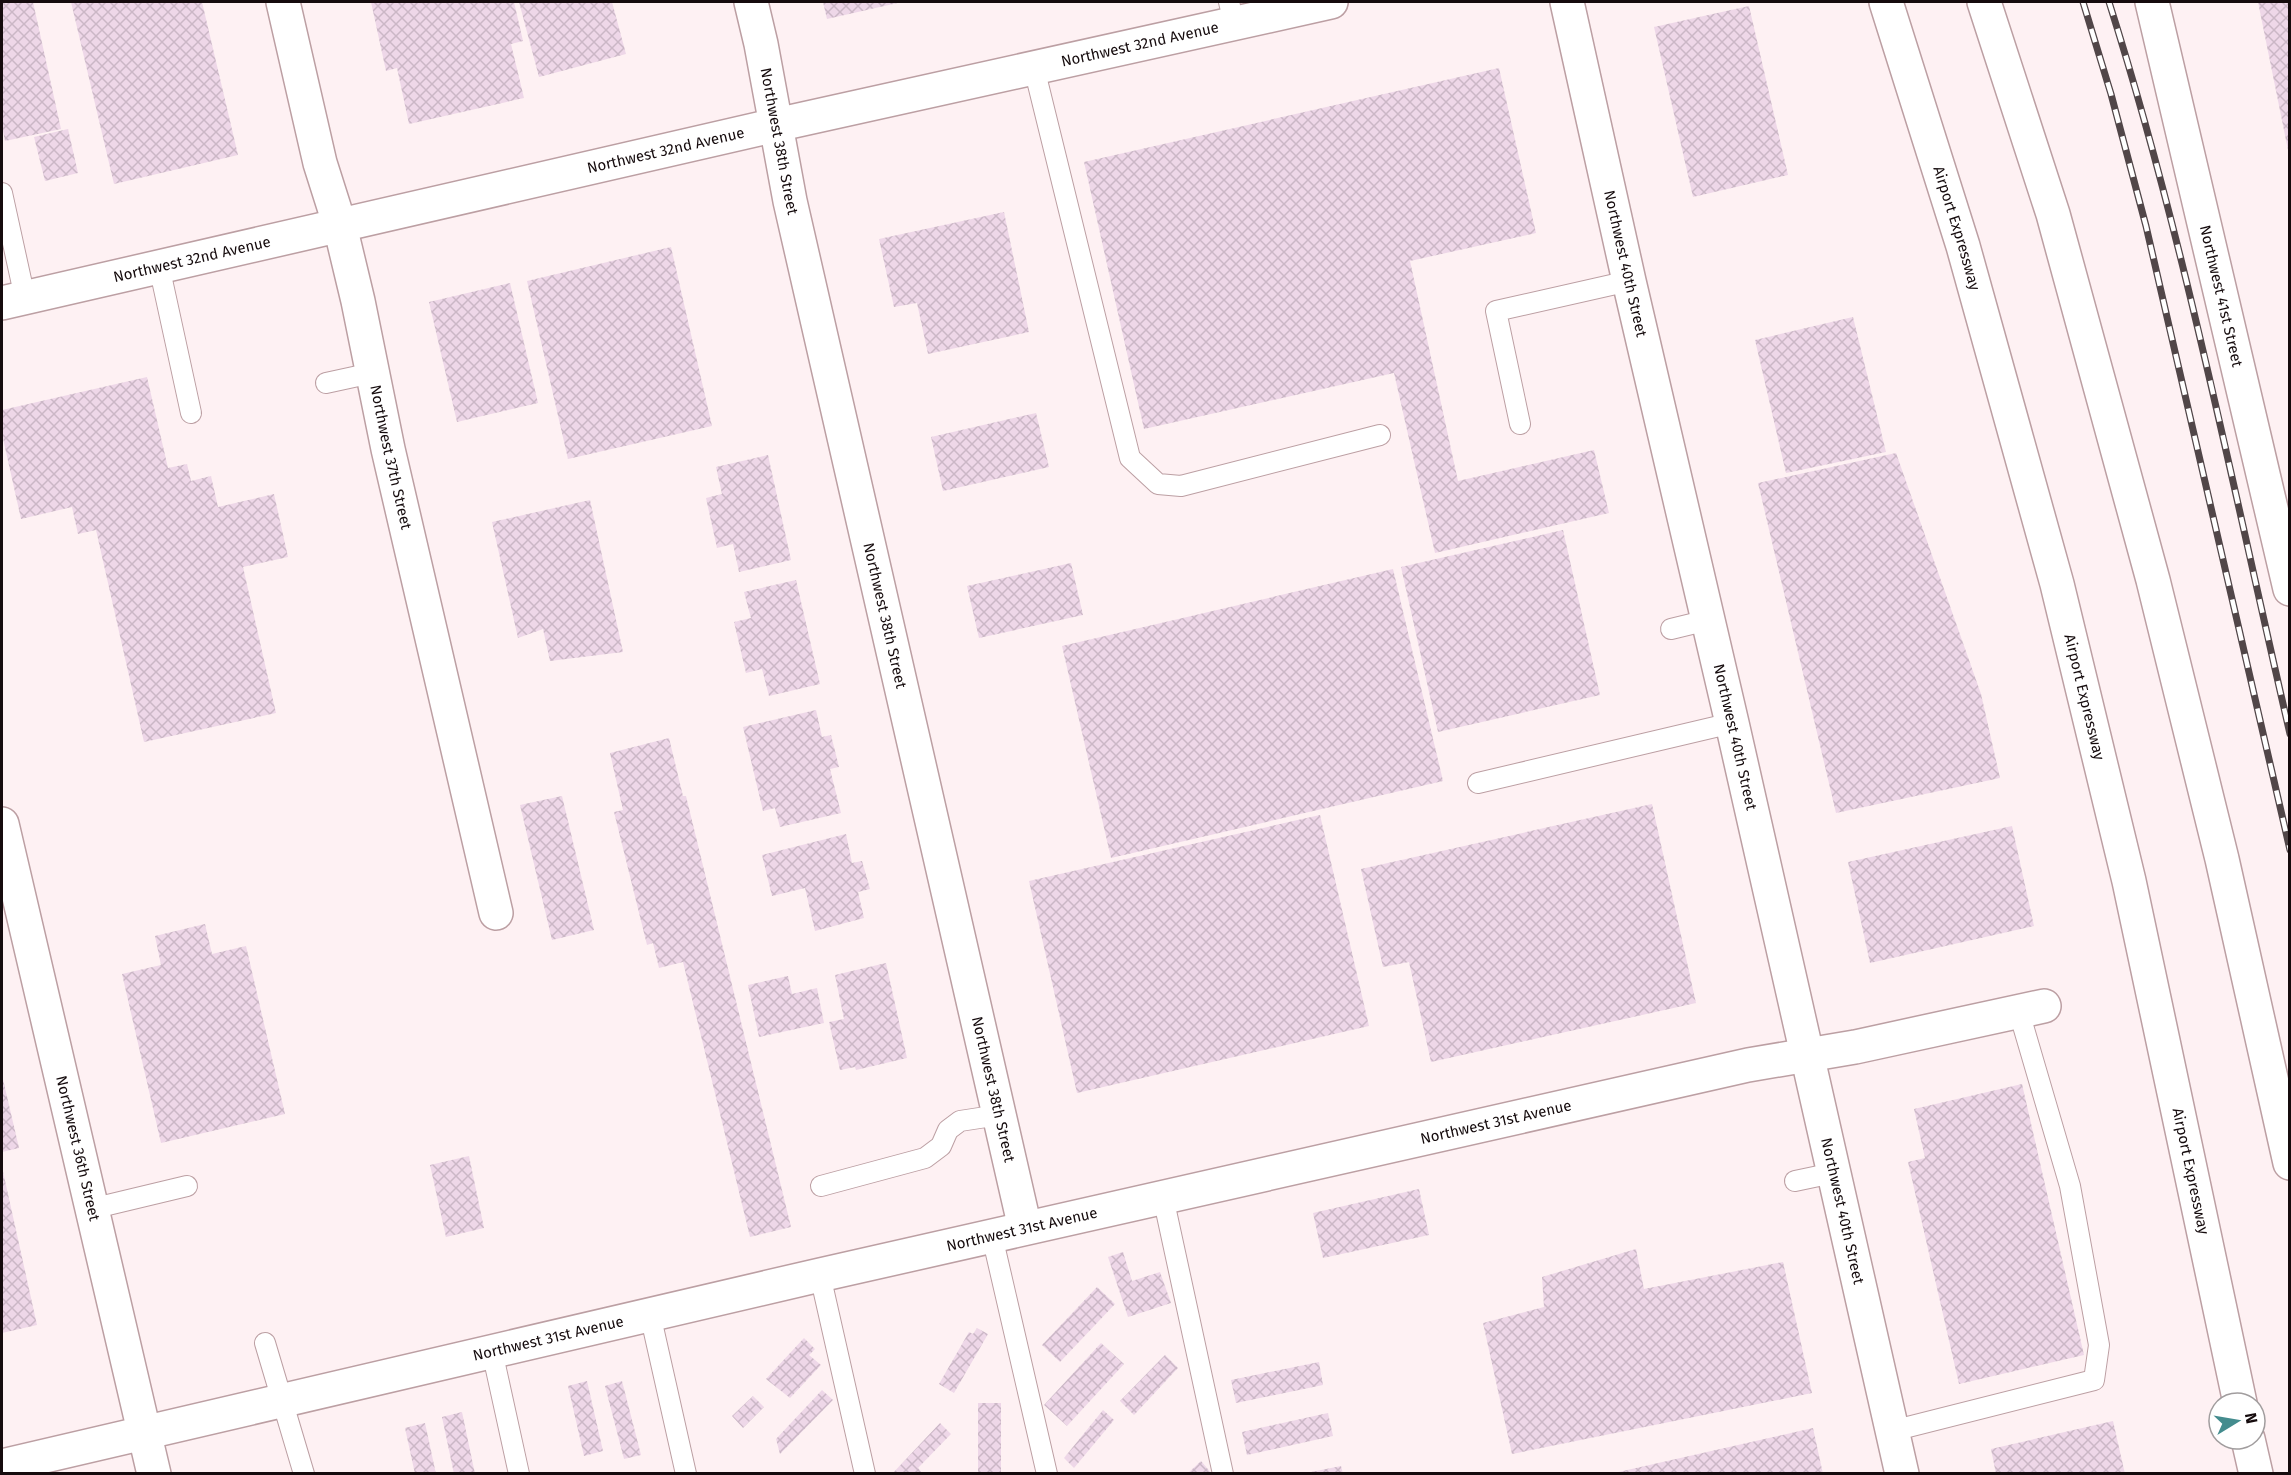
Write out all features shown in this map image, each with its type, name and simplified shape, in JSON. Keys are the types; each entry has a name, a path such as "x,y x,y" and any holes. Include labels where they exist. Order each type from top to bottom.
{"main road":[{"name":"Northwest 37th Street","path":"283,2 320,163 340,226 358,301 372,373 496,913"},
{"name":"Northwest 38th Street","path":"751,2 793,213 1025,1228"},
{"name":"Northwest 40th Street","path":"1567,2 1902,1473"},
{"name":"Airport Expressway","path":"1886,2 1963,246 2057,584 2129,881 2238,1391"},
{"path":"1984,2 2053,214 2153,580 2222,859 2289,1163"},
{"name":"Northwest 41st Street","path":"2152,2 2289,589"},
{"name":"Northwest 32nd Avenue","path":"13,300 1034,68 1232,12 1317,3"},
{"name":"Northwest 36th Street","path":"2,824 5,860 154,1473"},
{"name":"Northwest 31st Avenue","path":"2,1466 650,1314 1748,1065 1855,1047 2032,1009"},
{"path":"2251,1451 2256,1473"}],"lane":[{"path":"1034,68 1130,458 1158,484 1181,486 1380,435"},
{"path":"2,193 13,300"},
{"path":"159,266 191,413"},
{"path":"1520,424 1496,311 1629,281"},
{"path":"326,383 372,373"},
{"path":"1671,628 1708,620"},
{"path":"1478,783 1732,723"},
{"path":"1892,1431 2094,1380 2099,1345 2070,1186 2032,1009"},
{"path":"821,1186 925,1158 941,1146 948,1130 960,1121 999,1115"},
{"path":"1795,1181 1833,1173"},
{"path":"91,1209 187,1186"},
{"path":"1163,1197 1223,1473"},
{"path":"992,1236 1047,1473"},
{"path":"820,1275 865,1473"},
{"path":"650,1314 686,1473"},
{"path":"266,1343 304,1473"},
{"path":"492,1351 519,1473"}],"building":[{"path":"2,2 33,2 61,129 5,141 2,126"},
{"path":"71,2 202,2 238,155 114,184"},
{"path":"371,2 514,2 523,41 511,44 524,98 409,124 397,68 386,71"},
{"path":"519,2 612,2 626,54 539,77"},
{"path":"823,2 902,2 827,19"},
{"path":"2258,2 2290,2 2290,150 2288,150"},
{"path":"1749,6 1788,175 1693,197 1654,27"},
{"path":"1499,68 1536,233 1410,261 1458,481 1594,450 1609,513 1435,553 1394,373 1144,429 1084,162"},
{"path":"68,129 78,173 45,181 34,137"},
{"path":"1004,212 1029,332 928,354 917,303 894,307 879,239"},
{"path":"671,247 712,426 568,459 527,281"},
{"path":"510,283 538,403 457,422 429,302"},
{"path":"1853,317 1886,452 1786,473 1755,340"},
{"path":"147,377 168,468 187,464 191,481 211,476 218,507 274,494 288,557 243,567 276,713 144,742 96,530 78,534 72,507 21,519 2,434 2,410"},
{"path":"1036,413 1049,467 943,491 931,437"},
{"path":"1896,453 1981,694 2000,778 1836,813 1758,483"},
{"path":"768,455 791,560 739,572 733,544 717,548 706,498 722,494 716,467"},
{"path":"590,500 623,652 550,661 543,629 518,638 492,522"},
{"path":"1563,530 1600,695 1438,732 1401,567"},
{"path":"1071,563 1083,615 979,638 967,586"},
{"path":"1393,569 1443,781 1111,858 1062,646"},
{"path":"796,580 820,684 769,696 762,669 746,673 734,622 751,618 744,592"},
{"path":"816,710 822,737 831,735 839,767 830,769 841,813 780,827 775,808 763,811 743,727"},
{"path":"669,738 683,796 686,796 791,1227 750,1237 683,962 659,968 653,943 647,945 614,812 623,810 610,753"},
{"path":"562,796 594,930 552,940 520,805"},
{"path":"1652,804 1696,1003 1431,1062 1409,962 1383,967 1361,869"},
{"path":"1320,815 1369,1026 1077,1093 1029,881"},
{"path":"2012,826 2034,926 1870,963 1848,862"},
{"path":"846,834 852,863 862,861 870,889 858,892 864,918 815,931 805,888 772,896 762,855"},
{"path":"205,924 212,954 246,946 285,1114 161,1143 122,974 161,965 155,936"},
{"path":"886,963 907,1058 856,1070 855,1067 840,1070 829,1022 844,1019 835,975"},
{"path":"788,976 792,994 817,988 824,1023 759,1037 748,985"},
{"path":"2,1075 19,1148 2,1152"},
{"path":"2022,1084 2084,1355 1959,1384 1908,1162 1925,1158 1914,1109"},
{"path":"469,1156 484,1228 446,1237 430,1165"},
{"path":"2,1167 37,1325 2,1333"},
{"path":"1419,1189 1429,1235 1323,1258 1313,1213"},
{"path":"1636,1249 1644,1289 1783,1262 1812,1393 1512,1454 1483,1323 1544,1307 1542,1277"},
{"path":"1123,1252 1132,1281 1160,1272 1171,1303 1128,1317 1108,1257"},
{"path":"1097,1287 1115,1304 1060,1362 1042,1345"},
{"path":"977,1328 988,1334 954,1393 939,1384 969,1332 973,1334"},
{"path":"804,1338 815,1349 809,1355 821,1365 790,1398 766,1379"},
{"path":"1101,1343 1124,1364 1067,1426 1044,1405"},
{"path":"1165,1355 1178,1368 1134,1415 1120,1401"},
{"path":"1319,1362 1323,1385 1236,1403 1231,1380"},
{"path":"587,1381 603,1451 584,1456 568,1386"},
{"path":"622,1381 641,1455 624,1459 605,1386"},
{"path":"822,1390 833,1400 780,1454 776,1439"},
{"path":"753,1396 764,1407 743,1428 732,1416"},
{"path":"978,1403 1001,1403 1001,1474 978,1474"},
{"path":"1103,1410 1114,1420 1074,1468 1064,1458"},
{"path":"462,1412 475,1474 454,1474 442,1417"},
{"path":"1328,1413 1333,1436 1247,1455 1242,1432"},
{"path":"2113,1421 2125,1474 1996,1474 1991,1449"},
{"path":"425,1423 436,1474 415,1474 405,1428"},
{"path":"940,1423 951,1434 918,1468 923,1474 892,1474"},
{"path":"1813,1428 1823,1474 1614,1474 1614,1473"},
{"path":"1201,1461 1212,1474 1187,1474"},
{"path":"1341,1466 1343,1474 1311,1474 1311,1472"}],"railway":[{"path":"2083,2 2111,94 2146,226 2290,850"},
{"path":"2109,2 2185,274 2290,734"}]}
